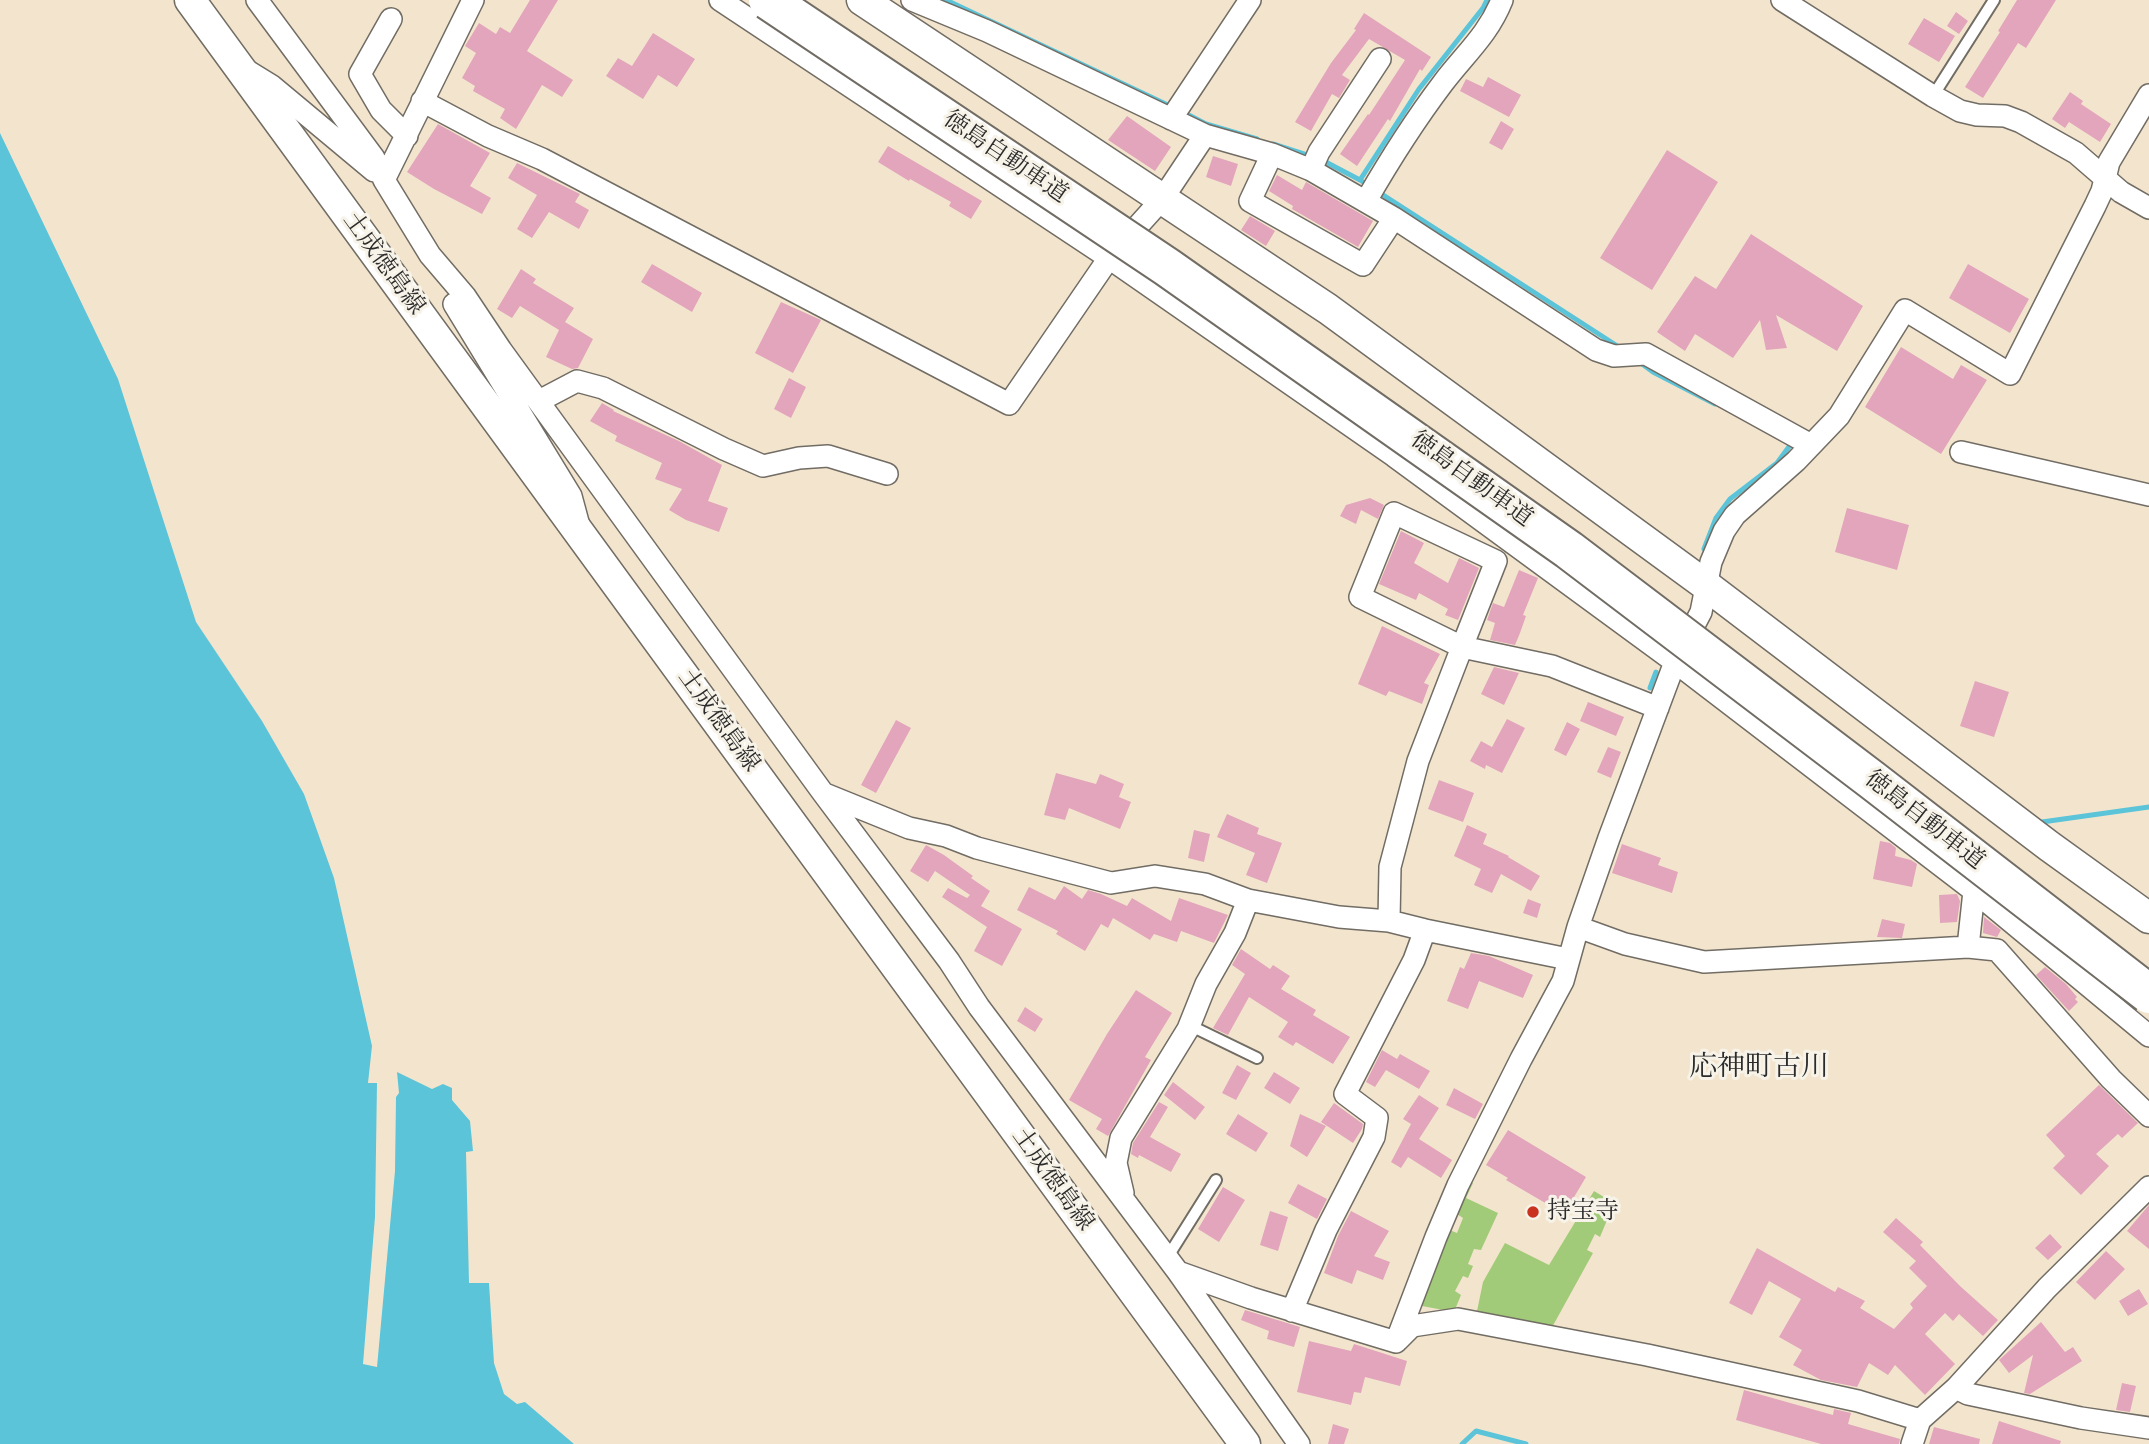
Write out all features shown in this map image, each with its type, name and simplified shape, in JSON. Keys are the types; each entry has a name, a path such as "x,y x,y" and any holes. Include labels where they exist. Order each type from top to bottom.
{"highway":[{"name":"徳島自動車道","path":"768,0 1167,267 1569,550 2149,994"}],"main road":[{"name":"土成徳島線","path":"190,0 1245,1444"},
{"path":"875,4 1328,309 1707,586 2049,846 2149,918"}],"street":[{"path":"257,0 374,158 384,180 430,255 446,291 571,496 581,533"},
{"path":"384,180 473,0"},
{"path":"720,0 1110,258 1394,456 1675,662 1974,891 2149,1036"},
{"path":"912,0 1175,112 1205,135 1272,154 1315,161 1371,192 1394,218 1596,350 1614,356 1646,354 1811,445"},
{"path":"1175,112 1250,0"},
{"path":"1371,192 1444,82 1479,42 1494,20 1502,0"},
{"path":"1782,0 1960,111 1977,116 2006,116 2076,153 2122,192 2149,208"},
{"path":"391,19 360,74 381,110 407,136"},
{"path":"1315,161 1380,59"},
{"path":"238,65 272,86 384,180"},
{"path":"1396,1342 1458,1185 1563,981 1578,928 1675,662 1700,612 1711,562 1724,531 1735,515 1839,416 1905,310 2010,374 2095,206 2109,162 2149,95"},
{"path":"422,101 488,136 542,159 1010,404 1110,258 1163,198 1205,135"},
{"path":"1272,154 1250,201 1363,265 1394,218"},
{"path":"430,255 465,296 823,793 1172,1265 1299,1444"},
{"path":"539,401 577,381 603,388 763,466 799,458 828,456 887,474"},
{"path":"1961,452 2149,495"},
{"path":"1389,921 1390,867 1418,761 1462,647 1496,561 1394,513 1360,597 1462,647 1552,666 1658,708"},
{"path":"823,793 909,828 1111,883 1154,876 1205,884 1248,900 1339,917 1389,921 1568,959"},
{"path":"1968,947 1974,891"},
{"path":"1124,1201 1116,1163 1121,1138 1189,1025 1206,984 1235,933 1248,900"},
{"path":"1578,928 1625,944 1704,962 1968,947 1997,950 2111,1079 2149,1116"},
{"path":"1292,1311 1326,1230 1374,1137 1377,1118 1345,1094 1414,960 1425,930"},
{"path":"1912,1444 1920,1420 1956,1388 2047,1288 2149,1187"},
{"path":"1172,1265 1292,1311 1396,1342"},
{"path":"1396,1342 1412,1326 1458,1319 1647,1355 1858,1401 1920,1420"},
{"path":"1956,1388 1968,1394 2081,1418 2149,1428"}],"lane":[{"path":"1933,96 1994,0"},
{"path":"1189,1025 1257,1058"},
{"path":"1172,1265 1216,1180"}],"green space":[{"path":"1468,1180 1473,1183 1466,1198 1498,1213 1481,1250 1474,1249 1468,1264 1473,1266 1468,1278 1463,1276 1455,1291 1461,1295 1454,1312 1422,1306 1447,1229 1457,1233 1463,1218 1454,1212"},
{"path":"1594,1191 1609,1200 1604,1210 1610,1213 1600,1237 1595,1234 1587,1250 1593,1253 1550,1331 1476,1316 1483,1282 1505,1243 1549,1265"}],"water":[{"path":"0,133 118,379 196,622 262,721 304,794 334,878 372,1046 368,1083 377,1083 375,1217 363,1364 377,1367 395,1171 396,1097 399,1093 397,1072 432,1089 443,1084 452,1088 452,1100 470,1121 473,1151 466,1152 469,1283 489,1283 494,1363 504,1394 517,1404 525,1402 574,1444 0,1444"}],"building":[{"path":"530,0 558,0 527,51 573,80 562,97 542,85 516,129 500,118 505,109 473,91 475,86 462,78 476,53 465,46 479,23 496,34 500,27 510,33"},
{"path":"2017,0 2056,0 2026,48 2018,43 1983,98 1965,87"},
{"path":"1956,12 1968,21 1959,34 1947,26"},
{"path":"1364,13 1431,57 1422,71 1420,69 1390,121 1388,119 1357,166 1340,154 1405,60 1369,39 1342,75 1350,80 1339,98 1332,94 1311,131 1295,122 1331,63 1356,30 1354,29"},
{"path":"1924,18 1955,36 1939,62 1908,44"},
{"path":"653,33 695,59 677,87 658,75 643,99 606,76 618,58 632,66"},
{"path":"1488,77 1521,95 1509,117 1460,91 1466,79 1483,87"},
{"path":"2070,92 2083,101 2081,104 2111,124 2100,142 2069,122 2065,128 2052,119"},
{"path":"1127,116 1171,147 1155,171 1108,140"},
{"path":"1501,121 1514,129 1502,150 1489,143"},
{"path":"438,124 490,153 470,186 491,198 482,214 407,172"},
{"path":"888,146 982,201 971,219 949,206 951,202 878,162"},
{"path":"1667,150 1718,182 1652,290 1600,258"},
{"path":"1213,156 1238,164 1231,186 1206,177"},
{"path":"517,163 580,194 575,202 589,210 579,229 549,212 532,238 517,229 537,195 508,178"},
{"path":"1277,175 1302,190 1306,182 1373,221 1358,247 1292,209 1293,206 1269,191"},
{"path":"1250,216 1275,231 1266,246 1241,230"},
{"path":"1751,234 1863,306 1837,351 1776,315 1787,348 1766,350 1760,320 1733,358 1695,334 1685,351 1657,332 1695,276 1716,289"},
{"path":"652,264 702,293 692,312 641,282"},
{"path":"1968,264 2029,299 2010,333 1949,298"},
{"path":"521,269 536,279 533,283 574,308 565,322 593,339 578,368 572,369 546,357 559,330 520,306 512,318 497,309"},
{"path":"781,302 821,320 793,373 755,353"},
{"path":"1901,347 1953,379 1961,365 1987,380 1941,454 1865,407"},
{"path":"789,378 806,387 791,418 774,409"},
{"path":"602,403 722,465 708,501 728,508 719,532 686,520 669,510 682,489 655,479 662,463 615,441 617,436 590,421"},
{"path":"1370,498 1384,505 1378,519 1361,510 1356,524 1340,516 1346,505"},
{"path":"1847,508 1909,525 1897,570 1835,552"},
{"path":"1401,531 1424,543 1414,563 1448,583 1459,558 1479,568 1458,620 1445,615 1448,609 1419,593 1416,600 1379,584"},
{"path":"1519,570 1538,578 1523,615 1526,616 1520,633 1515,645 1490,640 1495,623 1487,620 1493,603 1504,607"},
{"path":"1382,626 1440,654 1424,683 1429,685 1422,704 1389,691 1386,696 1358,684"},
{"path":"1494,667 1519,673 1504,705 1481,694"},
{"path":"1975,681 2009,692 1994,737 1960,726"},
{"path":"1588,702 1624,717 1616,736 1580,721"},
{"path":"1507,719 1525,728 1502,773 1486,765 1485,769 1470,761 1481,741 1492,747"},
{"path":"896,720 911,728 876,793 861,785"},
{"path":"1567,722 1580,729 1566,756 1554,750"},
{"path":"1608,747 1621,752 1611,778 1597,772"},
{"path":"1056,773 1096,784 1100,774 1124,784 1119,797 1131,802 1120,829 1069,808 1065,820 1044,815"},
{"path":"1439,780 1474,793 1463,822 1428,809"},
{"path":"1227,814 1259,828 1257,834 1282,843 1267,883 1246,875 1255,853 1217,837"},
{"path":"1467,825 1487,834 1483,844 1509,856 1540,876 1531,891 1501,874 1492,893 1474,885 1481,869 1454,856"},
{"path":"1194,830 1210,834 1204,862 1188,858"},
{"path":"1880,841 1890,843 1896,848 1895,856 1917,864 1912,887 1873,879"},
{"path":"1622,844 1661,858 1658,865 1678,872 1672,893 1612,873"},
{"path":"926,845 944,855 990,891 981,906 1022,929 1002,966 974,951 987,927 942,897 948,888 967,898 970,895 935,871 928,882 910,871"},
{"path":"1064,886 1082,899 1088,890 1127,906 1132,898 1171,921 1179,898 1228,915 1214,943 1181,931 1177,942 1154,934 1150,940 1113,918 1108,928 1101,924 1085,951 1056,934 1058,931 1017,910 1029,887 1055,900"},
{"path":"1957,894 1960,901 1957,922 1940,923 1939,895"},
{"path":"1528,899 1541,904 1537,918 1523,913"},
{"path":"1984,917 2001,930 1997,937 1983,933"},
{"path":"1882,919 1905,924 1902,938 1877,937"},
{"path":"1241,949 1270,969 1273,965 1290,976 1281,989 1316,1010 1313,1015 1350,1037 1333,1064 1296,1042 1293,1046 1278,1037 1288,1022 1249,997 1228,1035 1213,1028 1245,974 1232,965"},
{"path":"1471,953 1489,956 1533,975 1523,998 1479,981 1468,1009 1447,1001 1460,967 1464,969"},
{"path":"2045,967 2077,997 2075,999 2078,1002 2069,1011 2036,975"},
{"path":"1136,990 1172,1013 1145,1057 1151,1060 1108,1136 1096,1129 1102,1119 1069,1100"},
{"path":"1025,1007 1043,1019 1035,1032 1017,1021"},
{"path":"1382,1050 1397,1059 1400,1054 1430,1071 1419,1089 1386,1070 1375,1087 1366,1082"},
{"path":"1237,1065 1251,1073 1236,1100 1222,1093"},
{"path":"1274,1072 1300,1088 1290,1104 1264,1088"},
{"path":"1173,1082 1205,1107 1195,1120 1164,1095"},
{"path":"2099,1085 2138,1123 2122,1138 2118,1134 2096,1154 2109,1166 2081,1195 2053,1168 2065,1156 2046,1135"},
{"path":"1454,1088 1483,1104 1475,1119 1446,1105"},
{"path":"1419,1095 1439,1108 1419,1139 1452,1160 1441,1178 1408,1157 1401,1168 1391,1162 1411,1124 1403,1119"},
{"path":"1159,1102 1168,1107 1150,1137 1181,1154 1171,1172 1139,1155 1138,1158 1131,1154 1133,1143"},
{"path":"1334,1103 1363,1124 1353,1143 1321,1122"},
{"path":"1238,1114 1268,1133 1256,1152 1226,1134"},
{"path":"1300,1114 1326,1126 1307,1157 1290,1146"},
{"path":"1508,1130 1586,1177 1564,1214 1486,1165"},
{"path":"1298,1184 1327,1199 1317,1219 1288,1203"},
{"path":"1223,1187 1245,1200 1219,1242 1198,1229"},
{"path":"2149,1205 2149,1249 2127,1231"},
{"path":"1270,1211 1288,1217 1278,1251 1260,1245"},
{"path":"1351,1211 1389,1231 1374,1256 1390,1262 1383,1280 1357,1270 1352,1284 1324,1273"},
{"path":"1896,1218 1923,1242 1920,1245 1960,1286 1998,1320 1983,1336 1959,1314 1953,1321 1945,1313 1925,1334 1955,1364 1925,1395 1895,1365 1888,1375 1869,1363 1857,1387 1821,1380 1793,1365 1802,1350 1779,1337 1801,1299 1769,1281 1752,1315 1729,1303 1757,1248 1835,1292 1838,1287 1865,1301 1860,1308 1894,1329 1913,1308 1910,1304 1927,1286 1909,1268 1916,1261 1883,1232"},
{"path":"2050,1234 2062,1247 2048,1260 2035,1248"},
{"path":"2106,1251 2125,1269 2095,1300 2076,1282"},
{"path":"2139,1289 2148,1304 2128,1316 2119,1301"},
{"path":"1245,1310 1300,1327 1294,1347 1267,1339 1269,1331 1241,1320"},
{"path":"2041,1322 2065,1352 2073,1347 2082,1361 2030,1394 2024,1393 2033,1355 2009,1373 1999,1360"},
{"path":"1309,1341 1351,1351 1354,1344 1407,1361 1400,1386 1365,1377 1361,1393 1354,1392 1351,1405 1297,1392"},
{"path":"2122,1383 2136,1386 2130,1412 2116,1410"},
{"path":"1744,1390 1833,1415 1834,1409 1851,1413 1848,1424 1900,1439 1899,1444 1821,1444 1736,1420"},
{"path":"1999,1421 2061,1441 2060,1444 1992,1444"},
{"path":"1333,1424 1349,1429 1344,1444 1328,1444"},
{"path":"1934,1427 1980,1439 1979,1444 1929,1444"}],"waterway":[{"path":"946,0 1172,107"},
{"path":"1369,186 1360,180 1419,89 1487,0"},
{"path":"1181,111 1206,124 1257,139"},
{"path":"1273,144 1310,156"},
{"path":"1320,159 1360,180"},
{"path":"1377,191 1622,349"},
{"path":"1638,361 1653,372 1715,404"},
{"path":"1704,549 1716,518 1730,499 1777,463 1791,444 1789,442"},
{"path":"1650,688 1656,672"},
{"path":"2042,822 2149,807"},
{"path":"1462,1444 1476,1431 1526,1444"}],"place":[{"name":"持宝寺","path":"1533,1212"}],"district":[{"name":"応神町古川","path":"1759,1069"}]}
